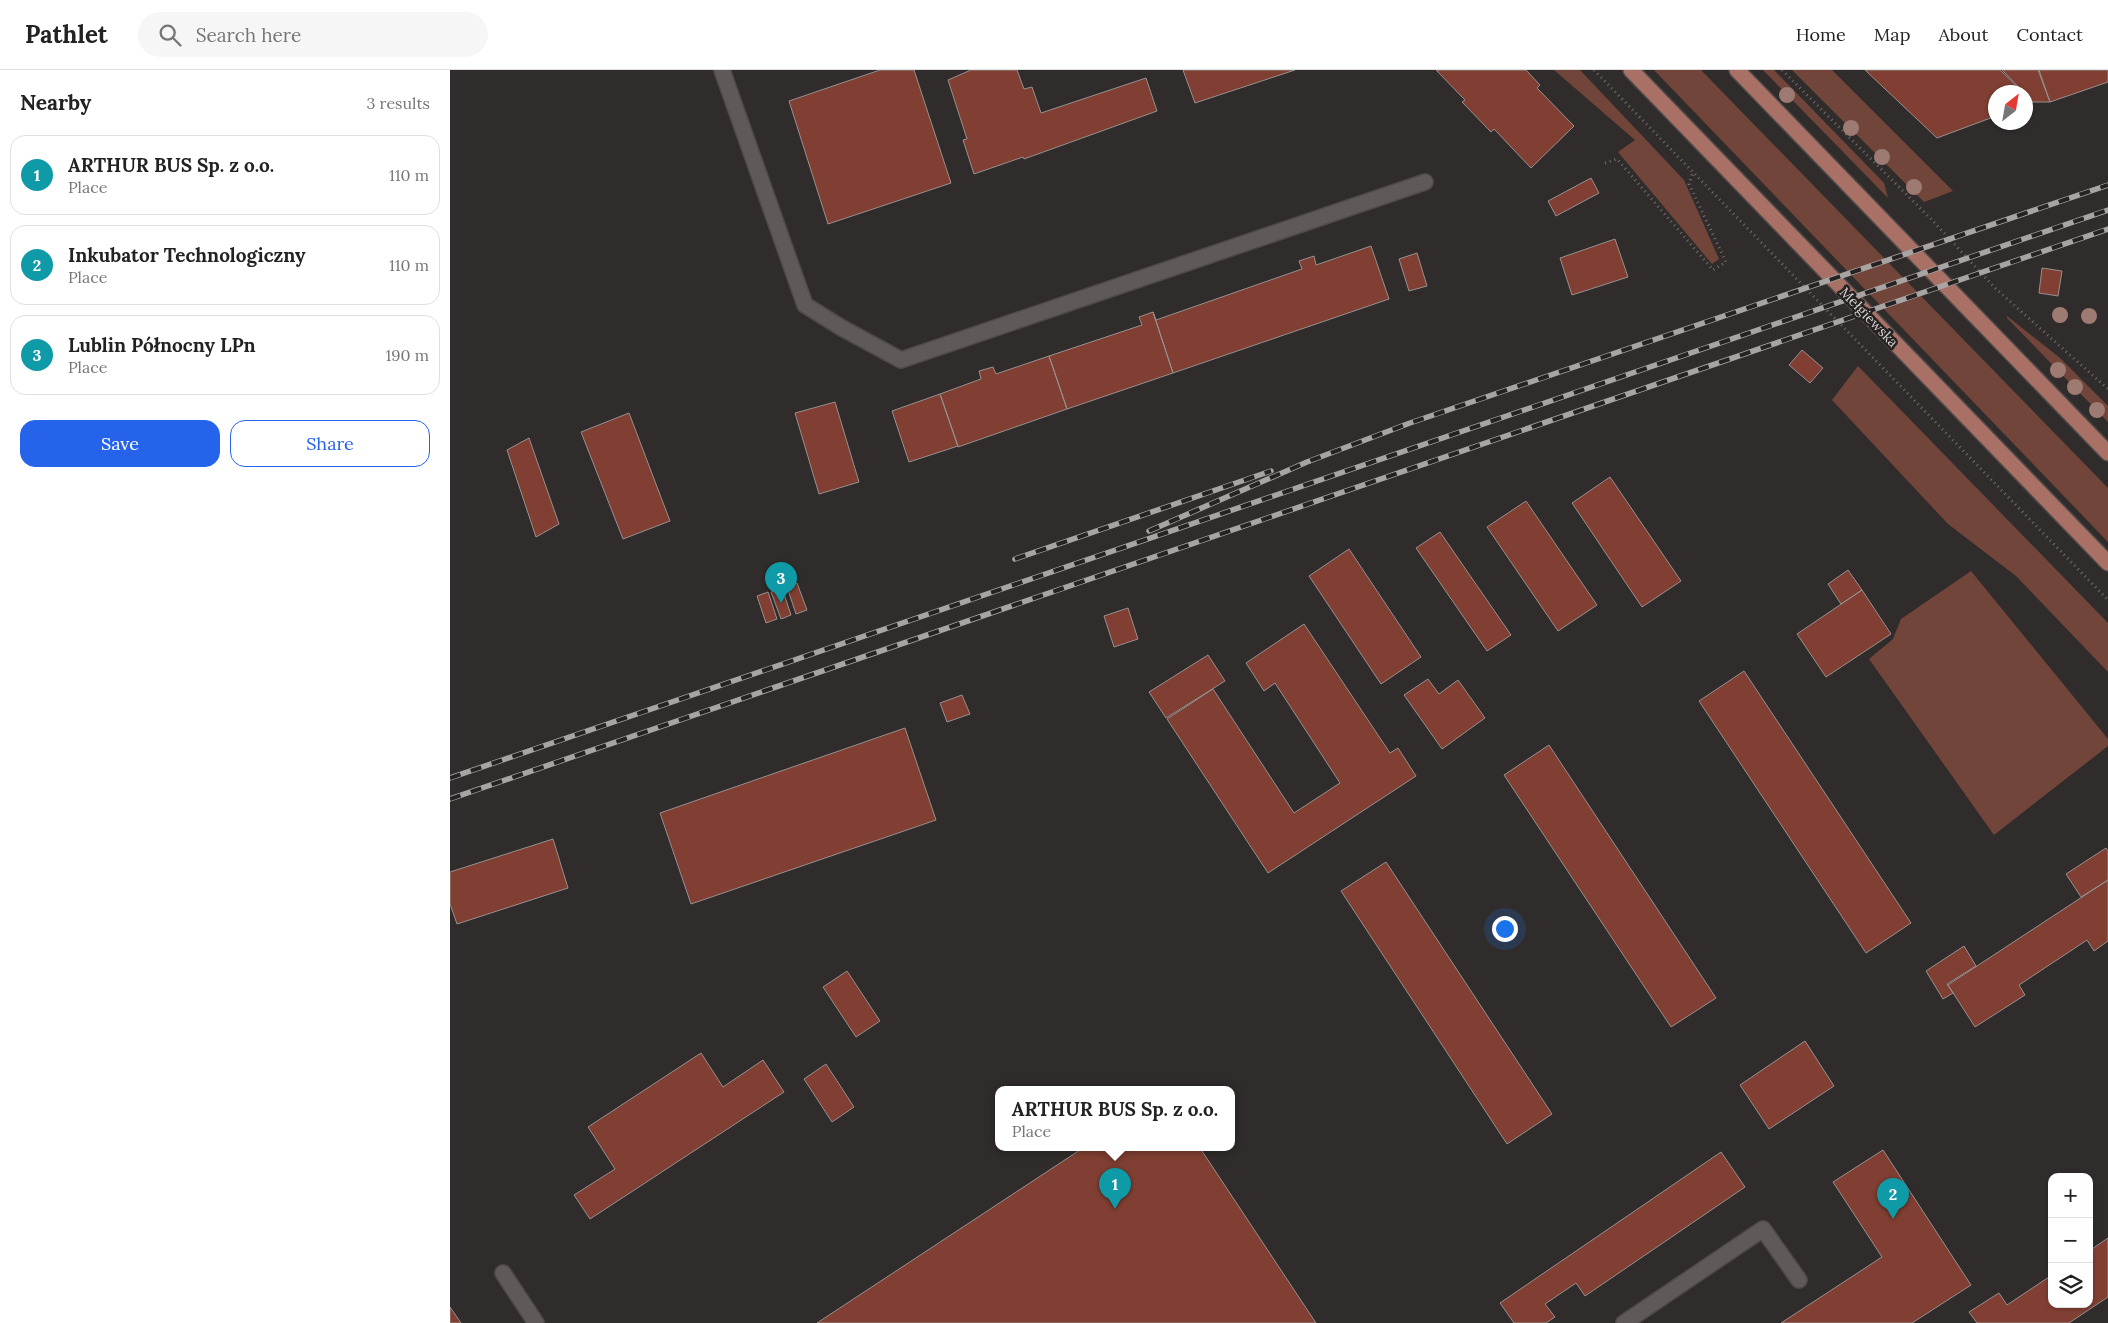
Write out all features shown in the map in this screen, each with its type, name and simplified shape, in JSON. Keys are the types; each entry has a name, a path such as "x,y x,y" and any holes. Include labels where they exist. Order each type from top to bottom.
{"main road":[{"name":"Mełgiewska","path":"1630,70 2108,563"},
{"path":"1737,70 2108,453"}],"lane":[{"path":"722,70 805,305 842,328 901,360 1425,182"},
{"path":"1624,1323 1763,1229 1799,1280"},
{"path":"503,1273 536,1323"}],"path":[{"path":"1594,70 2108,600"},
{"path":"1782,70 1932,220 1995,288 2108,389"},
{"path":"1605,163 1617,159 1713,270 1726,262 1689,184 1693,172"}],"shaded area":[{"path":"1554,70 1580,70 1684,180 1719,259 1712,264 1618,152 1635,140"},
{"path":"1654,70 1701,70 2108,488 2108,542"},
{"path":"1763,70 1774,70 1884,183 1888,198"},
{"path":"1792,70 1832,70 1953,191 1924,202"},
{"path":"2007,316 2060,358 2108,406 2108,422 2007,318"},
{"path":"1858,366 2108,623 2108,672 2016,576 1948,524 1832,400"},
{"path":"1971,571 2108,739 2108,746 1994,835 1869,659 1893,639 1901,619"}],"building":[{"path":"880,70 914,70 951,183 828,224 789,101"},
{"path":"971,70 1017,70 1024,89 1032,87 1041,113 1146,78 1157,111 1024,159 1023,157 974,174 963,140 967,139 948,80"},
{"path":"1183,70 1295,70 1195,103"},
{"path":"1436,70 1526,70 1540,85 1537,88 1574,126 1531,168 1494,129 1491,132 1462,102 1465,100"},
{"path":"1865,70 2000,70 2016,85 1988,85 1988,119 1937,138"},
{"path":"2002,70 2038,70 2050,102 2033,102 2033,85 2017,85"},
{"path":"2039,70 2108,70 2108,82 2050,102"},
{"path":"1591,178 1599,193 1556,216 1548,201"},
{"path":"1615,239 1628,277 1572,295 1560,258"},
{"path":"1371,246 1389,299 1173,373 1153,312 1156,320 1302,269 1299,261 1314,256 1316,265"},
{"path":"1417,253 1427,286 1409,291 1399,259"},
{"path":"2042,268 2062,271 2058,296 2039,293"},
{"path":"1153,312 1173,373 1067,409 1049,356 1142,325 1139,317"},
{"path":"1802,350 1823,368 1810,383 1789,365"},
{"path":"1049,356 1067,409 958,447 940,394 981,379 979,371 993,367 996,374"},
{"path":"940,394 958,446 909,462 892,411"},
{"path":"835,402 859,482 819,494 795,413"},
{"path":"629,413 670,521 623,539 581,432"},
{"path":"529,438 559,524 536,537 507,450"},
{"path":"1610,477 1681,581 1642,607 1572,503"},
{"path":"1526,501 1597,605 1558,631 1487,527"},
{"path":"1440,532 1511,635 1487,651 1416,548"},
{"path":"1349,549 1421,657 1381,684 1309,576"},
{"path":"1848,570 1862,590 1841,604 1828,584"},
{"path":"797,583 807,610 796,614 787,587"},
{"path":"782,588 791,615 781,619 771,592"},
{"path":"1862,590 1891,634 1826,677 1797,634"},
{"path":"768,592 777,619 766,623 757,596"},
{"path":"1128,608 1138,639 1114,647 1104,616"},
{"path":"1304,624 1390,753 1398,748 1416,776 1268,873 1167,719 1213,689 1294,813 1340,783 1275,683 1264,691 1246,663"},
{"path":"1208,655 1225,681 1166,718 1149,692"},
{"path":"1744,671 1911,923 1866,953 1699,701"},
{"path":"1428,679 1439,694 1458,680 1485,718 1442,749 1404,695"},
{"path":"962,695 970,714 947,722 940,703"},
{"path":"905,728 936,820 691,904 660,813"},
{"path":"1549,745 1716,998 1671,1027 1504,775"},
{"path":"553,839 568,888 457,924 450,904 450,872"},
{"path":"2106,848 2108,851 2108,880 2081,897 2066,874"},
{"path":"1386,862 1552,1114 1507,1144 1341,891"},
{"path":"2108,880 2108,941 2094,951 2087,940 2019,985 2025,995 1975,1027 1948,985"},
{"path":"1964,946 1976,966 1947,984 1953,993 1943,999 1926,971"},
{"path":"847,971 880,1021 856,1037 823,987"},
{"path":"1805,1041 1834,1086 1769,1129 1740,1085"},
{"path":"701,1053 723,1087 763,1060 784,1092 590,1219 574,1195 615,1169 588,1127"},
{"path":"826,1064 854,1107 832,1122 804,1079"},
{"path":"1883,1150 1971,1285 1912,1323 1781,1323 1882,1257 1833,1182"},
{"path":"1078,1151 1202,1151 1316,1323 817,1323"},
{"path":"1721,1152 1745,1187 1585,1296 1576,1283 1545,1304 1555,1317 1546,1323 1514,1323 1500,1303"},
{"path":"2108,1238 2108,1297 2093,1307 2093,1263 2093,1248"},
{"path":"2048,1278 2048,1308 2092,1308 2069,1323 1977,1323 1969,1312 1999,1293 2007,1305"},
{"path":"450,1307 461,1323 450,1323"}],"railway":[{"path":"1149,531 1307,462 1410,423 2108,185"},
{"path":"450,778 2108,210"},
{"path":"450,799 2108,229"},
{"path":"1015,559 1271,471"}],"place":[{"name":"Lublin Północny LPn","path":"781,603"},
{"name":"ARTHUR BUS Sp. z o.o.","path":"1115,1209"},
{"name":"Inkubator Technologiczny","path":"1893,1219"}]}
